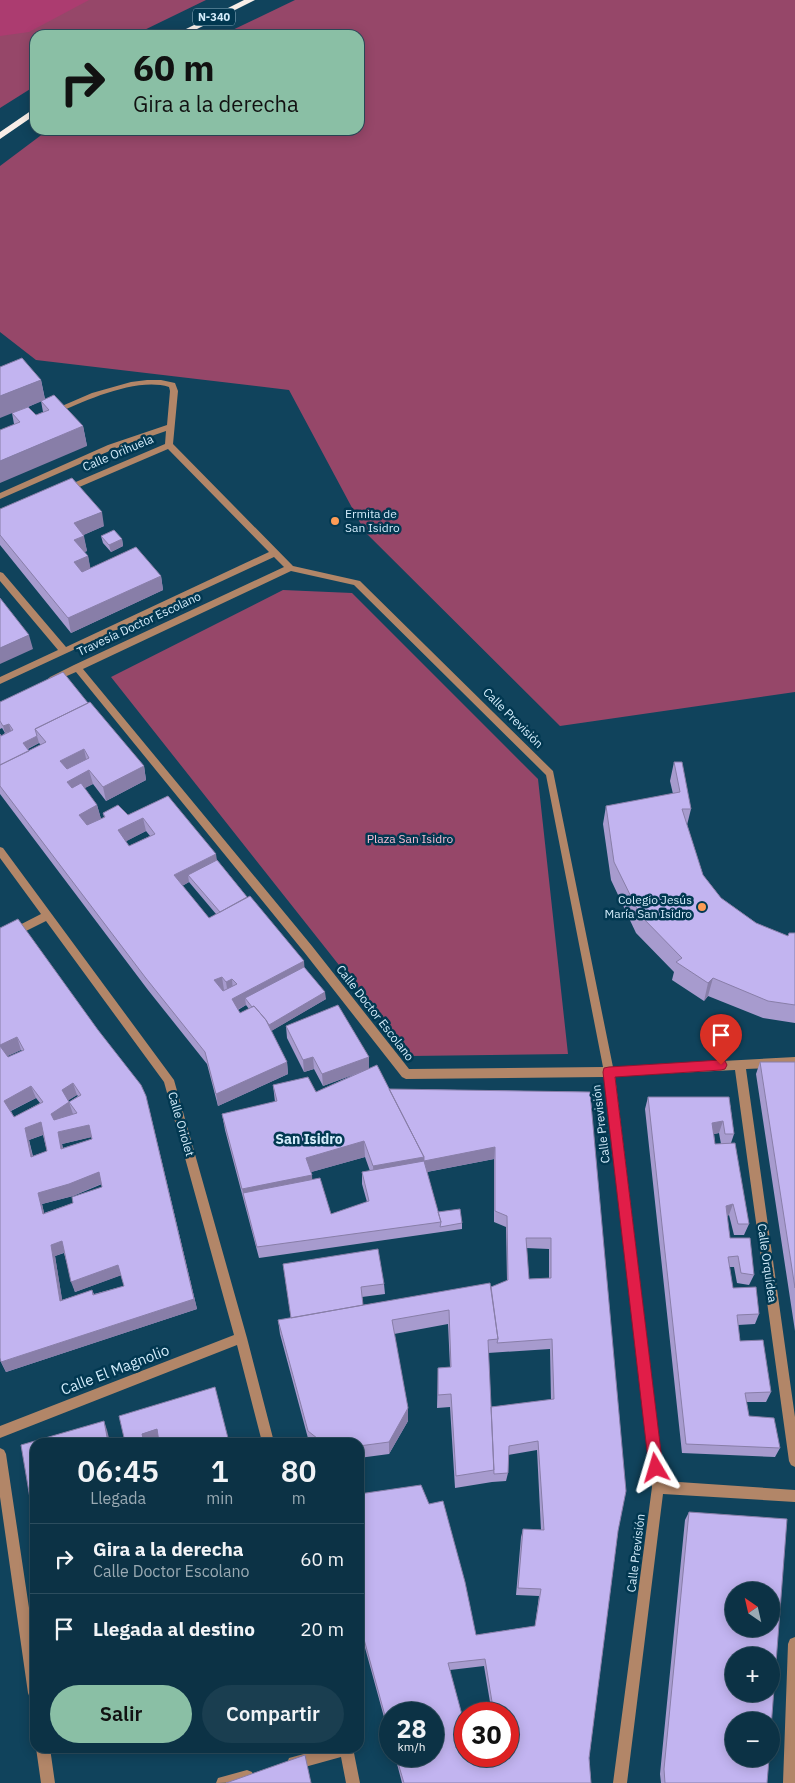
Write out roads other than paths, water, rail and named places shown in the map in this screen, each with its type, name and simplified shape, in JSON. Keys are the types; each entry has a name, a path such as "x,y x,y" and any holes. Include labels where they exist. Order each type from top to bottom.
{"highway":[{"name":"N-340","path":"188,30 250,0"},
{"path":"0,136 30,115"}],"street":[{"path":"44,415 71,404 135,385 154,381 166,382 172,385 174,392 170,445"},
{"path":"0,496 111,447 170,428"},
{"name":"Calle Orihuela","path":"62,491 170,445 290,568"},
{"path":"0,681 275,553"},
{"name":"Travesía Doctor Escolano","path":"43,683 290,568"},
{"name":"Calle Previsión","path":"290,568 357,583 550,774 609,1072 658,1487 620,1783"},
{"path":"0,575 64,651"},
{"name":"Calle Doctor Escolano","path":"77,667 308,948 406,1074 609,1072 795,1062"},
{"name":"Calle Oriolet","path":"0,851 169,1080 267,1438"},
{"path":"0,940 48,916"},
{"name":"Calle Orquídea","path":"740,1064 795,1462"},
{"name":"Calle El Magnolio","path":"0,1432 241,1338"},
{"path":"0,1454 30,1659"},
{"path":"658,1487 795,1496"},
{"path":"790,1783 795,1644"},
{"path":"44,1753 48,1783"},
{"path":"280,1767 329,1753"},
{"path":"347,1753 353,1783"},
{"path":"223,1783 261,1772"}],"place":[{"name":"Ermita de San Isidro","path":"335,521"},
{"name":"Colegio Jesús María San Isidro","path":"702,907"}],"district":[{"name":"San Isidro","path":"309,1139"}],"park label":[{"name":"Plaza San Isidro","path":"410,839"}]}
